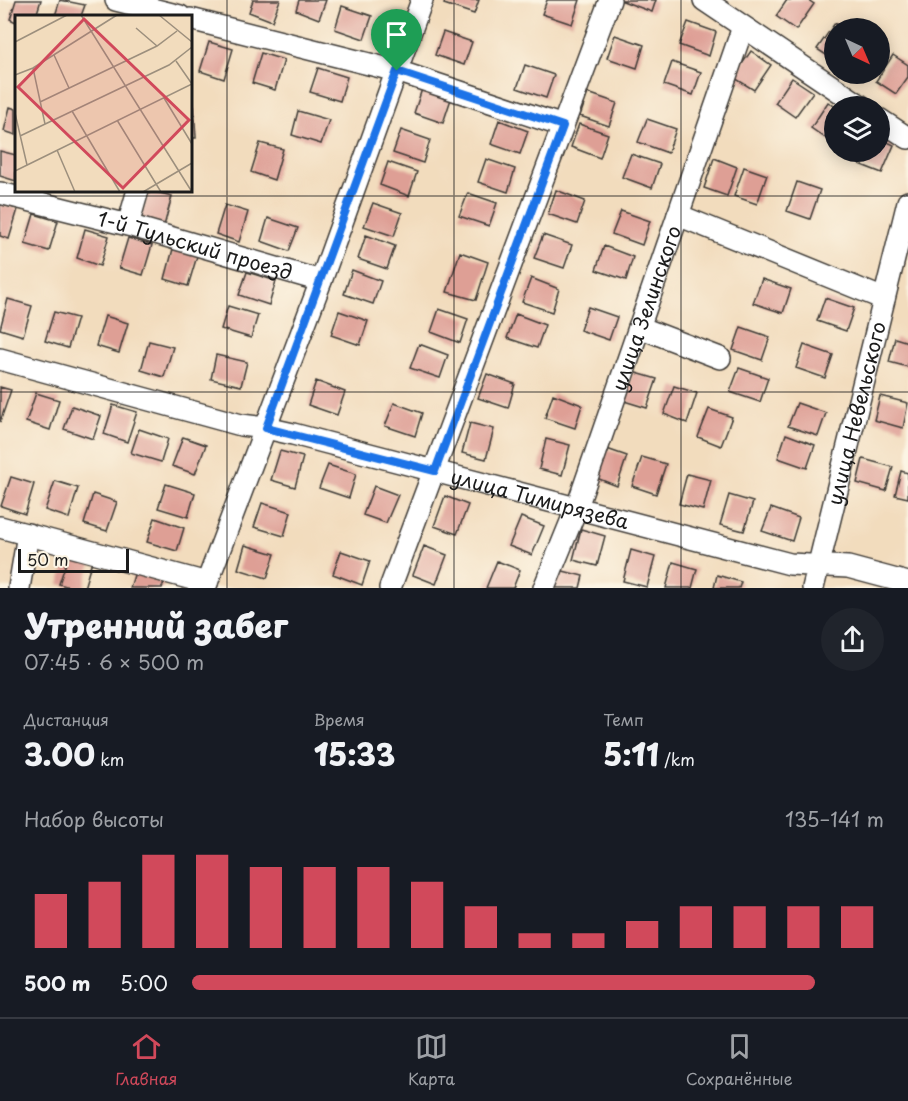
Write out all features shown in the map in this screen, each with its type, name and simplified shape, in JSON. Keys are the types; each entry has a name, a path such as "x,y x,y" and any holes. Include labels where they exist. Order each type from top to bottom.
{"street":[{"path":"116,0 176,15"},
{"path":"19,588 9,532 206,586 321,281 422,0"},
{"path":"390,588 610,0"},
{"path":"704,0 846,96"},
{"path":"192,20 397,71 563,126"},
{"name":"улица Зелинского","path":"544,588 577,507 743,27"},
{"path":"890,126 908,138"},
{"path":"128,225 137,192"},
{"name":"1-й Тульский проезд","path":"0,193 128,225 321,281"},
{"name":"улица Невельского","path":"813,588 908,202"},
{"path":"678,215 884,299"},
{"path":"639,327 720,358"},
{"name":"улица Тимирязева","path":"0,359 241,425 266,428 790,564 848,567 908,583"}],"building":[{"path":"16,0 41,0 36,15 15,15 15,22 10,19"},
{"path":"60,0 85,5 81,15 55,15"},
{"path":"253,0 280,0 272,21 249,12"},
{"path":"299,0 326,0 319,19 296,10"},
{"path":"446,0 479,0 474,14 444,4"},
{"path":"547,0 580,0 572,24 542,14"},
{"path":"620,0 656,0 652,12"},
{"path":"787,0 808,0 814,4 796,30 776,16"},
{"path":"342,6 372,16 364,39 335,29"},
{"path":"688,22 716,32 709,56 679,45"},
{"path":"443,32 472,42 464,65 435,55"},
{"path":"615,35 644,45 637,68 607,58"},
{"path":"824,39 824,54 817,49"},
{"path":"209,42 233,49 224,79 200,71"},
{"path":"751,51 771,65 754,90 733,77"},
{"path":"261,53 284,60 275,90 252,83"},
{"path":"893,55 908,65 908,77 896,94 881,84 890,84 890,60"},
{"path":"672,62 701,72 693,95 664,85"},
{"path":"525,65 554,75 546,98 517,88"},
{"path":"318,68 347,77 340,101 310,92"},
{"path":"792,78 813,92 795,117 775,103"},
{"path":"422,89 451,99 443,123 414,113"},
{"path":"588,93 617,103 609,126 580,116"},
{"path":"10,107 15,109 15,135 4,131"},
{"path":"192,107 194,107 196,138 192,138"},
{"path":"824,108 824,137 811,128"},
{"path":"298,111 329,120 321,144 292,135"},
{"path":"647,119 676,129 668,153 638,142"},
{"path":"499,120 528,131 520,154 491,144"},
{"path":"579,124 608,134 600,158 571,147"},
{"path":"401,130 430,140 423,163 393,153"},
{"path":"260,143 283,149 274,180 251,172"},
{"path":"0,151 15,155 15,181 0,176"},
{"path":"631,154 660,164 652,188 622,177"},
{"path":"714,158 737,167 727,196 704,188"},
{"path":"486,159 515,169 508,192 478,182"},
{"path":"388,162 417,172 409,196 380,185"},
{"path":"860,162 887,162 882,173 859,164"},
{"path":"744,167 767,175 757,204 734,196"},
{"path":"797,182 820,190 810,219 787,211"},
{"path":"556,190 585,201 577,224 548,214"},
{"path":"147,192 172,196 164,226 140,219"},
{"path":"468,193 497,203 489,226 459,216"},
{"path":"373,203 402,213 394,236 364,226"},
{"path":"0,204 18,209 9,239 0,236"},
{"path":"225,205 248,212 239,242 216,234"},
{"path":"621,211 650,221 642,245 612,234"},
{"path":"34,214 58,221 49,251 25,244"},
{"path":"268,218 298,228 289,251 261,241"},
{"path":"85,229 109,236 100,266 77,258"},
{"path":"366,235 395,246 387,269 358,259"},
{"path":"543,235 572,245 564,268 534,258"},
{"path":"128,238 152,245 143,275 119,268"},
{"path":"604,246 633,257 626,280 596,270"},
{"path":"173,249 197,256 188,286 165,279"},
{"path":"460,252 488,262 476,300 447,292"},
{"path":"352,270 381,281 373,304 344,294"},
{"path":"247,272 276,281 269,305 239,295"},
{"path":"531,278 559,289 552,312 522,302"},
{"path":"762,279 791,289 783,313 753,303"},
{"path":"825,298 854,308 846,331 817,321"},
{"path":"8,299 32,306 23,336 0,329"},
{"path":"228,306 258,315 251,338 221,329"},
{"path":"588,307 617,317 609,340 580,330"},
{"path":"439,309 468,319 460,343 431,332"},
{"path":"339,311 368,321 360,345 331,335"},
{"path":"54,312 77,318 68,348 45,341"},
{"path":"516,314 545,325 537,348 507,338"},
{"path":"105,316 128,323 119,353 96,346"},
{"path":"741,327 770,337 762,360 733,350"},
{"path":"895,338 908,342 908,367 889,362"},
{"path":"149,341 173,347 164,377 141,370"},
{"path":"419,344 448,355 440,378 410,368"},
{"path":"804,345 833,355 825,378 796,368"},
{"path":"216,355 247,362 241,386 211,379"},
{"path":"739,368 768,378 760,402 730,392"},
{"path":"633,372 657,379 647,408 624,401"},
{"path":"487,374 515,384 508,408 478,398"},
{"path":"316,381 345,392 337,415 308,405"},
{"path":"674,386 697,393 687,423 664,414"},
{"path":"0,387 11,390 0,422"},
{"path":"36,393 59,400 50,430 26,422"},
{"path":"553,394 582,405 575,428 545,418"},
{"path":"880,396 908,403 903,428 874,420"},
{"path":"394,403 422,413 415,436 385,426"},
{"path":"797,403 826,413 818,436 788,426"},
{"path":"113,405 137,412 127,442 104,434"},
{"path":"72,406 101,416 93,439 64,429"},
{"path":"709,409 732,417 721,446 698,437"},
{"path":"470,423 494,429 486,459 462,453"},
{"path":"139,429 168,439 161,462 131,453"},
{"path":"786,434 815,445 807,468 778,458"},
{"path":"183,437 206,445 195,474 172,466"},
{"path":"546,439 570,445 562,475 539,469"},
{"path":"604,448 627,456 617,486 594,477"},
{"path":"280,451 303,457 295,487 271,480"},
{"path":"642,457 666,464 656,494 632,486"},
{"path":"863,459 893,467 886,491 857,483"},
{"path":"328,465 356,474 349,498 319,488"},
{"path":"901,471 908,473 908,498 895,495"},
{"path":"687,474 711,480 703,510 679,504"},
{"path":"11,477 34,484 25,514 1,506"},
{"path":"55,481 78,488 69,518 45,510"},
{"path":"166,484 195,493 188,517 158,508"},
{"path":"374,486 398,495 386,523 363,515"},
{"path":"93,494 117,502 107,531 84,524"},
{"path":"729,495 753,502 744,531 720,525"},
{"path":"445,496 468,505 457,534 434,526"},
{"path":"262,503 291,512 284,536 254,527"},
{"path":"771,508 799,518 792,541 762,531"},
{"path":"521,517 544,526 532,555 509,546"},
{"path":"155,518 184,528 177,551 147,542"},
{"path":"581,529 605,536 597,566 573,560"},
{"path":"245,545 275,554 267,578 238,569"},
{"path":"424,546 447,555 436,584 413,575"},
{"path":"631,550 655,557 647,587 623,581"},
{"path":"341,551 370,561 362,585 333,574"},
{"path":"69,554 92,561 84,588 59,584"},
{"path":"497,561 520,570 513,588 486,588"},
{"path":"673,562 697,569 692,588 666,588"},
{"path":"559,570 583,576 580,588 554,588"},
{"path":"135,572 164,583 162,588 130,588"},
{"path":"717,575 741,582 739,588 714,588"}],"route":[{"path":"397,71 563,126 435,471 266,428 397,71"}]}
